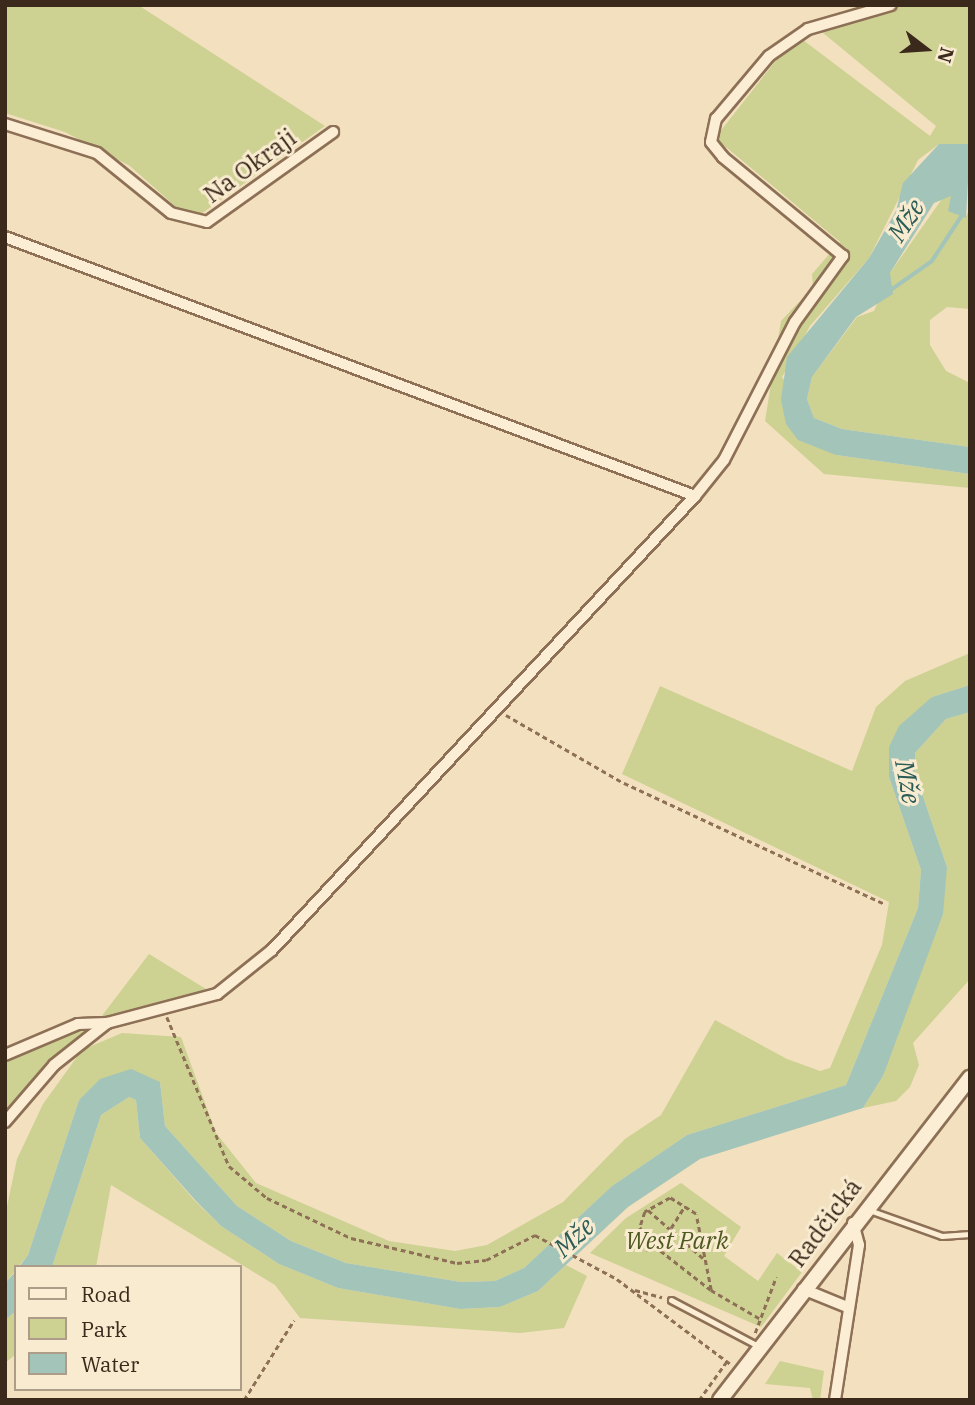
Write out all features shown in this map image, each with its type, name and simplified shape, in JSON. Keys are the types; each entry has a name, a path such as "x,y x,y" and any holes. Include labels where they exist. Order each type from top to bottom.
{"street":[{"path":"5,1055 78,1024 107,1023 165,1011 217,994 272,950 500,712 695,496 724,460 795,322 843,256 723,157 711,142 716,119 769,55 808,29 891,5"},
{"name":"Na Okraji","path":"5,124 97,153 171,213 207,222 333,132"},
{"path":"5,237 695,496"},
{"path":"5,1122 54,1065 107,1023"},
{"name":"Radčická","path":"720,1400 853,1223 970,1078"},
{"path":"835,1400 847,1307 859,1245 853,1223"},
{"path":"803,1289 847,1307"}],"lane":[{"path":"865,1208 942,1236 970,1234"},
{"path":"671,1300 760,1347"}],"path":[{"path":"500,712 624,783 885,904"},
{"path":"165,1011 229,1166 267,1198 351,1238 457,1263 486,1260 535,1235 594,1265 632,1289 727,1361 699,1400"},
{"path":"711,1290 699,1220 685,1206 670,1198 648,1210 640,1227 656,1247 711,1290 759,1318"},
{"path":"671,1228 685,1206"},
{"path":"648,1210 704,1259"},
{"path":"646,1251 656,1247"},
{"path":"756,1327 776,1278"},
{"path":"632,1289 671,1300"},
{"path":"244,1400 294,1320"}],"green space":[{"path":"5,5 138,5 325,126 198,216 184,214 130,166 65,132 5,113"},
{"path":"861,5 970,5 970,144 939,144 918,160 869,258 810,326 782,377 836,455 970,474 970,488 824,474 765,421 781,321 813,287 812,274 840,242 715,138 785,49 803,40 930,136 936,126 811,23"},
{"path":"944,196 951,196 965,218 970,209 970,309 947,307 930,320 930,345 946,371 970,383 970,447 842,429 814,418 807,399 812,377 857,317 874,311 890,273"},
{"path":"970,653 970,685 932,697 889,777 921,870 918,908 846,1085 687,1135 612,1186 524,1268 495,1281 461,1282 346,1263 291,1241 237,1206 165,1126 160,1082 79,1100 28,1255 20,1265 14,1265 14,1272 5,1283 5,1216 17,1159 43,1104 82,1050 122,1033 181,1037 216,1133 256,1183 389,1241 455,1251 487,1245 563,1202 625,1139 661,1115 715,1020 787,1059 820,1071 830,1068 882,945 889,902 622,774 660,686 852,771 876,707 905,681"},
{"path":"970,712 970,979 913,1043 919,1065 910,1087 896,1101 863,1108 883,1076 947,867 915,773 915,753 946,719"},
{"path":"149,954 206,989 193,999 101,1017"},
{"path":"107,1023 54,1065 5,1122 5,1055 78,1024"},
{"path":"129,1097 136,1100 140,1138 195,1201 221,1226 279,1264 338,1288 460,1309 500,1307 538,1291 566,1265 587,1276 564,1328 520,1333 300,1318 275,1285 111,1185 96,1265 53,1265 101,1115"},
{"name":"West Park","path":"681,1183 741,1227 724,1256 758,1281 777,1253 802,1272 761,1327 590,1253 626,1218"},
{"path":"14,1313 14,1356 5,1363 5,1320"},
{"path":"780,1361 824,1371 820,1400 813,1400 810,1388 765,1384"}],"water":[{"name":"Mže","path":"939,144 970,144 966,218 948,211 951,196 934,203 890,273 893,294 856,317 812,377 807,399 814,418 842,429 970,447 970,474 836,455 798,440 786,424 781,400 787,357 869,258 896,211 903,183"},
{"name":"Mže","path":"970,685 970,712 946,719 915,753 915,773 947,867 943,914 883,1076 863,1108 700,1159 628,1207 538,1291 500,1307 460,1309 338,1288 279,1264 221,1226 196,1201 140,1138 136,1100 129,1097 101,1115 53,1265 20,1265 28,1255 79,1100 100,1079 131,1069 160,1082 165,1126 237,1206 291,1241 346,1263 461,1282 495,1281 524,1268 612,1186 687,1135 846,1085 918,908 921,870 889,777 889,747 899,726 932,697"},
{"path":"14,1273 14,1313 5,1320 5,1283"}],"waterway":[{"path":"891,290 932,261 963,214"}]}
